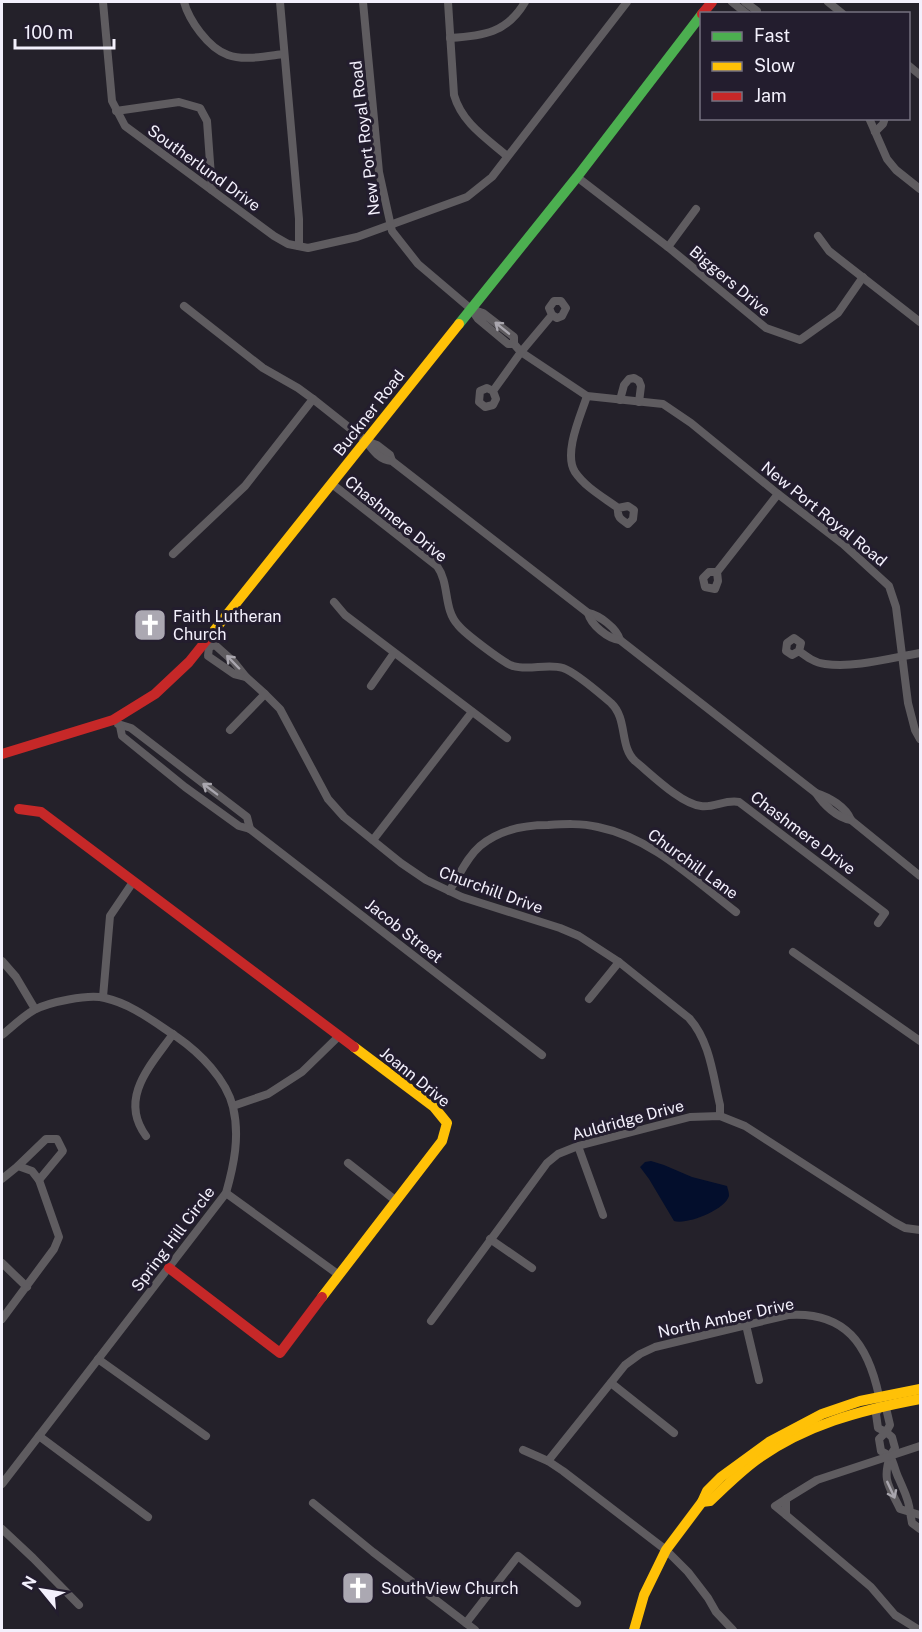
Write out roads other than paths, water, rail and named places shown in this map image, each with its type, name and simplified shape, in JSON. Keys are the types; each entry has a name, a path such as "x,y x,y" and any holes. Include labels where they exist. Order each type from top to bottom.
{"street":[{"name":"Southerlund Drive","path":"103,2 112,100 125,126 274,236 308,248 357,237 467,197 492,177 627,2"},
{"path":"184,2 195,25 222,52 235,56 284,54"},
{"path":"280,2 299,246"},
{"name":"New Port Royal Road","path":"363,2 379,172 392,231 418,264 508,344 514,344 587,396 663,404 718,444 843,544 889,586 896,608 908,703 915,730 921,739"},
{"path":"448,2 454,95 457,106 473,128 507,156"},
{"path":"450,38 480,36 502,27 525,2"},
{"path":"732,2 744,12"},
{"path":"745,2 757,12"},
{"path":"828,2 840,12"},
{"name":"Buckner Road","path":"2,754 116,723 162,688 207,645 577,177 700,17"},
{"path":"116,111 179,102 200,108 207,121 212,190"},
{"path":"870,120 887,159 896,170 921,189"},
{"path":"875,132 884,120"},
{"name":"Biggers Drive","path":"577,177 766,328 800,340 838,312 863,277"},
{"path":"668,248 696,209"},
{"path":"819,236 829,251 921,322"},
{"path":"184,306 263,368 313,399 366,441 377,454 392,461 588,614 590,621 614,639 620,640 816,793 824,795 848,813 851,820 921,876"},
{"path":"493,391 521,351 552,315"},
{"path":"620,400 624,385 628,379 634,378 641,386 639,402"},
{"path":"587,396 571,446 573,470 586,485 618,508"},
{"path":"173,554 245,486 313,399"},
{"name":"Chashmere Drive","path":"332,484 437,566 446,583 450,611 458,625 512,666 556,667 571,673 616,709 623,725 630,754 635,761 692,804 708,806 732,800 739,802 885,912 878,923"},
{"path":"717,572 778,494"},
{"path":"334,602 345,615 507,738"},
{"name":"Churchill Drive","path":"207,645 208,656 234,674 246,677 280,709 328,799 345,817 373,840 426,880 449,891 560,928 599,947 678,1007 698,1028 704,1041 720,1105 720,1116"},
{"path":"799,651 812,660 824,664 856,663 921,654"},
{"path":"371,686 394,653"},
{"path":"230,730 265,694"},
{"path":"373,840 472,712"},
{"name":"Jacob Street","path":"116,723 131,728 247,817 250,829"},
{"name":"Jacob Street","path":"116,723 122,736 185,787 239,826 250,829 542,1055"},
{"name":"Joann Drive","path":"19,809 41,812 434,1107 447,1124 442,1141 280,1353 168,1268"},
{"name":"Churchill Lane","path":"449,891 477,848 491,837 504,831 523,827 578,824 597,826 637,839 736,912"},
{"path":"103,997 110,916 133,882"},
{"path":"793,952 921,1041"},
{"path":"2,961 16,977 35,1009"},
{"path":"589,999 619,962"},
{"name":"Spring Hill Circle","path":"2,1035 35,1009 62,1001 103,997 142,1013 207,1063 233,1106 237,1137 232,1172 226,1193 2,1484"},
{"path":"146,1136 136,1119 136,1094 144,1076 173,1035"},
{"path":"233,1106 268,1094 302,1072 339,1036"},
{"name":"Auldridge Drive","path":"431,1321 547,1163 558,1154 578,1146 690,1117 720,1116 745,1126 905,1228 921,1230"},
{"path":"2,1179 46,1139 57,1139 63,1151 39,1180"},
{"path":"578,1146 603,1215"},
{"path":"348,1163 395,1200"},
{"path":"2,1319 54,1249 59,1236 39,1180 32,1171 18,1166"},
{"path":"226,1193 339,1275"},
{"path":"490,1239 532,1268"},
{"path":"2,1263 27,1287"},
{"name":"North Amber Drive","path":"548,1461 625,1365 640,1354 655,1347 788,1315 802,1314 835,1323 856,1339 864,1350 873,1370 880,1401 876,1414 878,1428 886,1432 879,1439 881,1451 890,1456"},
{"path":"746,1325 759,1380"},
{"path":"98,1359 206,1436"},
{"path":"610,1383 674,1432"},
{"path":"634,1630 644,1596 666,1550 702,1502 704,1496 723,1475 767,1443 821,1415 921,1389"},
{"path":"880,1401 921,1399"},
{"path":"39,1436 148,1517"},
{"path":"919,1630 895,1615 871,1587 786,1515 786,1499 817,1480 921,1446"},
{"path":"523,1450 548,1461 666,1550 688,1572 716,1612 733,1630"},
{"path":"890,1456 885,1472 887,1482 900,1509 921,1515"},
{"path":"890,1456 909,1500 912,1522 921,1529"},
{"path":"313,1503 475,1630"},
{"path":"2,1529 79,1605"},
{"path":"465,1623 518,1556 577,1603"}],"water":[{"path":"651,1161 692,1177 727,1186 729,1196 721,1206 705,1215 688,1221 674,1221 640,1167 645,1162"}],"place":[{"name":"Faith Lutheran Church","path":"150,625"},
{"name":"SouthView Church","path":"358,1588"}]}
